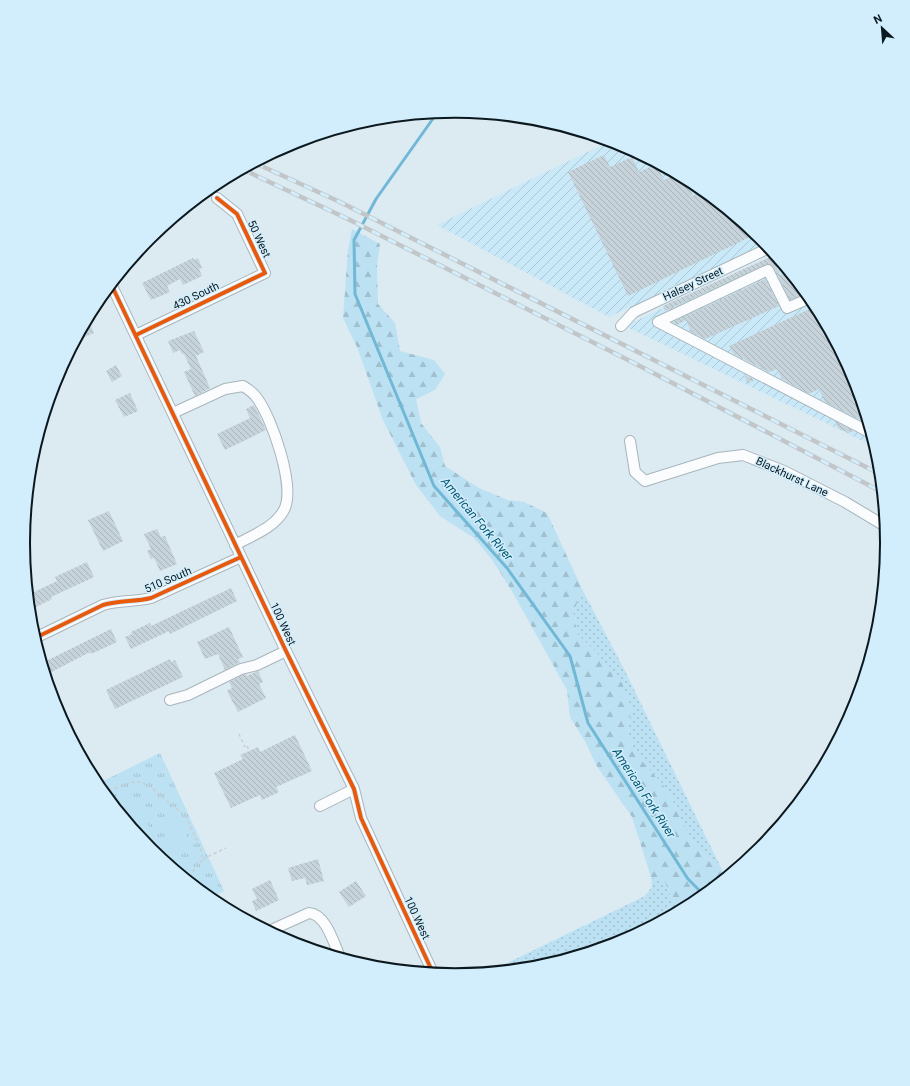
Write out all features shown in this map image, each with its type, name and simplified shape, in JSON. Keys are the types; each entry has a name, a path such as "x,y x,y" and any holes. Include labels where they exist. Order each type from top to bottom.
{"street":[{"name":"50 West","path":"217,198 237,214 265,273"},
{"name":"Halsey Street","path":"621,326 634,312 764,251"},
{"path":"804,301 787,308 768,270 658,322 865,430"},
{"name":"430 South","path":"136,335 265,273"},
{"name":"100 West","path":"114,290 235,545 354,789 361,818 430,967"},
{"path":"173,413 224,389 243,386 251,391 258,399 272,428 286,478 288,495 285,508 277,521 235,545"},
{"name":"Blackhurst Lane","path":"630,441 635,472 645,481 718,458 743,455 784,471 879,523"},
{"name":"510 South","path":"40,635 103,605 114,602 140,601 151,598 241,557"},
{"path":"170,700 188,695 241,669 257,664 286,651"},
{"path":"320,806 354,789"},
{"path":"275,928 301,916 313,913 320,918 337,951"}],"path":[{"path":"239,734 249,750"},
{"path":"110,790 136,781 148,785 186,817 201,850 203,859"},
{"path":"190,875 203,859 226,848"}],"shaded area":[{"path":"603,145 618,150 668,175 714,206 760,247 609,317 437,225"},
{"path":"770,257 792,284 823,330 848,380 868,444 625,326"}],"green space":[{"path":"352,229 380,244 377,266 378,304 395,323 400,351 434,360 445,374 435,390 416,399 421,423 440,447 445,466 479,488 508,500 524,502 547,513 583,591 573,612 578,635 596,652 622,683 631,708 628,734 636,754 668,791 692,842 723,872 677,905 674,903 665,882 651,877 632,817 596,765 586,743 570,717 567,690 513,593 493,561 474,538 440,516 416,485 383,420 357,347 343,318 348,250"},
{"path":"583,591 625,671 723,872 692,842 668,791 636,754 628,734 631,708 596,652 578,635 573,612"},
{"path":"160,753 224,891 217,895 196,880 154,844 118,802 103,781"},
{"path":"141,797 153,843 135,823 119,803"},
{"path":"181,817 190,846 171,852 162,822"},
{"path":"651,877 665,882 674,903 677,905 618,936 592,945 565,954 538,960 504,965 645,896 652,887"}],"building":[{"path":"604,155 610,167 632,157 639,172 651,166 659,170 664,180 671,177 690,189 693,196 697,194 714,206 750,237 628,296 568,172"},
{"path":"770,257 775,263 780,275 783,273 800,296 790,300 774,267 768,264 665,311 663,306"},
{"path":"193,258 194,260 198,258 202,268 199,269 202,276 183,285 180,279 167,286 170,292 151,300 142,283"},
{"path":"765,279 779,306 705,339 691,332 686,320 677,325 673,322"},
{"path":"809,309 823,330 848,380 862,421 825,402 819,389 809,394 782,379 777,369 769,372 734,354 729,346"},
{"path":"91,324 94,333 83,338"},
{"path":"194,331 204,352 196,356 210,388 195,396 184,372 191,369 184,354 182,354 180,350 173,353 168,341"},
{"path":"116,365 122,376 112,382 106,371"},
{"path":"743,374 754,380 748,383"},
{"path":"130,393 138,411 124,417 115,400"},
{"path":"254,405 266,430 225,450 217,434 250,418 246,409"},
{"path":"835,421 853,431 849,433 838,428"},
{"path":"109,511 123,541 103,551 88,520"},
{"path":"157,529 161,537 165,536 177,564 160,571 154,558 151,559 147,551 151,549 144,534"},
{"path":"87,562 94,577 51,597 52,599 35,607 33,592 57,581 55,577"},
{"path":"231,588 237,601 170,634 169,631 131,649 125,637 132,634 131,632 150,623 151,626"},
{"path":"229,627 243,657 238,659 240,662 225,670 218,654 205,659 197,642"},
{"path":"111,629 117,642 91,654 90,652 51,673 47,661"},
{"path":"170,659 171,662 175,660 183,677 115,709 106,690"},
{"path":"258,671 263,682 259,684 266,698 238,712 227,691 232,688 229,682 243,675 246,674 247,676"},
{"path":"295,735 312,771 276,787 279,792 262,800 260,795 231,808 214,773 243,759 240,755 258,747 260,752"},
{"path":"318,859 324,881 307,885 305,878 292,881 288,868"},
{"path":"270,880 279,900 256,911 252,901 257,899 252,889"},
{"path":"356,881 366,896 349,907 339,892"}],"waterway":[{"name":"American Fork River","path":"433,119 376,199 354,240 355,294 434,486 507,568 570,656 588,723 688,879 699,890"}],"railway":[{"path":"260,166 340,202 874,471"},
{"path":"248,172 350,220 634,363 876,489"}],"cycle path":[{"path":"136,335 265,273 237,214 217,198"},
{"path":"114,290 286,651 354,789 361,818 430,967"},
{"path":"40,636 103,605 115,602 151,598 241,557"}]}
